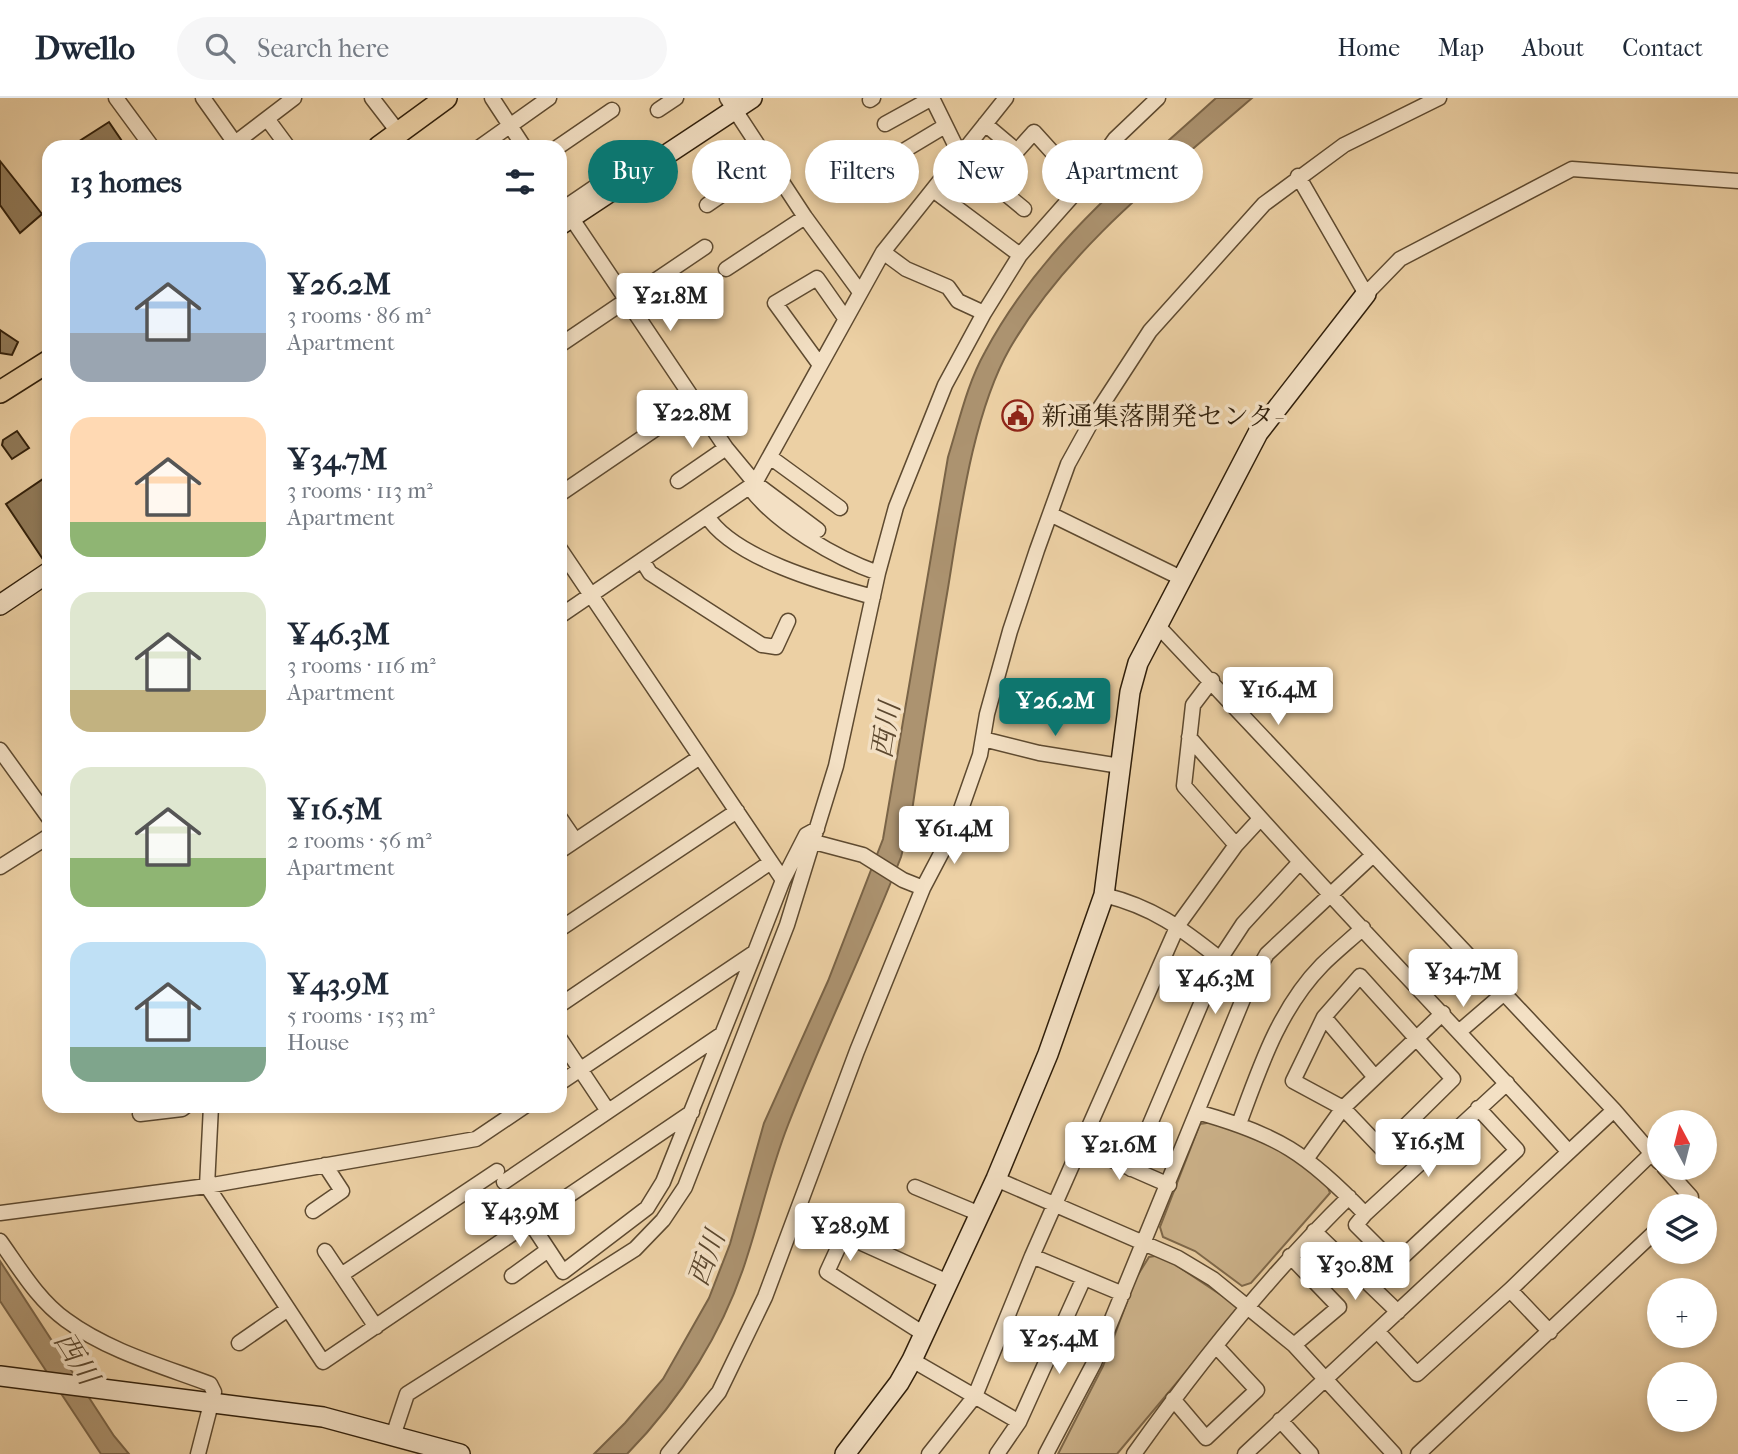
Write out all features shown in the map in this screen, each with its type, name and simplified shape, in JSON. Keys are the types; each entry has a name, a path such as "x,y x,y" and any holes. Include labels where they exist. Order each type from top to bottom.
{"main road":[{"path":"389,140 446,98"},
{"path":"6,385 42,365"}],"street":[{"path":"116,98 147,140"},
{"path":"203,98 233,140"},
{"path":"239,140 294,98"},
{"path":"372,98 399,133"},
{"path":"492,98 520,140"},
{"path":"491,140 549,98"},
{"path":"658,110 676,98"},
{"path":"567,211 731,104 752,98"},
{"path":"885,124 932,98 952,140"},
{"path":"973,140 1006,98"},
{"path":"1114,140 1158,98"},
{"path":"676,1451 719,1392 739,1354 923,888 954,829 980,755 1010,631 1068,464 1114,383 1150,331 1264,204 1298,176 1344,145 1439,98"},
{"path":"731,104 754,140"},
{"path":"567,141 611,110"},
{"path":"268,120 283,140"},
{"path":"985,124 1017,151 1034,132 1042,141"},
{"path":"919,141 945,125"},
{"path":"845,1454 899,1383 912,1360 996,1179 1048,1054 1104,895 1130,692 1138,663 1258,433 1366,294 1399,259 1572,169 1738,181"},
{"path":"1298,176 1366,294"},
{"path":"567,611 752,485 883,252 933,190"},
{"path":"567,211 588,195"},
{"path":"791,197 860,292"},
{"path":"950,203 1020,255"},
{"path":"1017,203 1024,209"},
{"path":"393,1436 407,1394 635,1249 663,1220 685,1187 787,925 816,835 856,683 878,573 896,507 921,441 945,385 984,313 1020,255 1067,203"},
{"path":"567,217 627,300 762,501 823,547 878,573"},
{"path":"726,269 805,217"},
{"path":"567,340 705,247"},
{"path":"883,252 906,269 948,287 958,301 984,313"},
{"path":"820,365 775,303 817,278 845,318"},
{"path":"567,489 695,402"},
{"path":"678,481 726,448"},
{"path":"770,457 841,508"},
{"path":"752,485 818,530"},
{"path":"1050,514 1181,578"},
{"path":"707,516 746,552 825,583 873,597"},
{"path":"567,559 783,880"},
{"path":"642,560 650,573 762,645 776,647 788,621"},
{"path":"0,605 42,577"},
{"path":"1157,625 1212,680 1647,1149"},
{"path":"1212,680 1193,705 1184,786 1236,845"},
{"path":"1189,737 1299,863 1460,1031 1568,1152"},
{"path":"983,739 1039,753 1120,766"},
{"path":"0,750 42,808"},
{"path":"567,846 700,757"},
{"path":"567,924 737,811"},
{"path":"929,1454 975,1396 1032,1256 1178,925 1236,845 1260,819"},
{"path":"567,828 575,840"},
{"path":"530,1222 563,1272 647,1208 663,1182 783,880 806,835 816,835 863,855 903,880 923,888"},
{"path":"0,867 42,840"},
{"path":"1046,1454 1094,1363 1248,987 1267,954 1373,855"},
{"path":"567,999 771,862"},
{"path":"1131,1168 1220,959 1243,924 1299,863"},
{"path":"1104,895 1138,903 1178,925 1220,959"},
{"path":"1239,1124 1263,1056 1287,1010 1321,965 1363,928"},
{"path":"567,1078 755,952"},
{"path":"1360,976 1453,1079 1382,1149 1343,1108 1293,1081 1324,1017 1360,976"},
{"path":"1460,1031 1503,994"},
{"path":"1307,1158 1343,1108 1443,1013"},
{"path":"1324,1017 1374,1076"},
{"path":"341,1275 608,1111 722,1034"},
{"path":"567,1050 608,1111"},
{"path":"1478,1108 1517,1150 1395,1264 1356,1225 1365,1214 1478,1108 1507,1083"},
{"path":"1245,1454 1614,1110"},
{"path":"211,1113 207,1186 323,1362 692,1112"},
{"path":"1197,1112 1275,1138 1307,1158 1365,1214"},
{"path":"140,1114 148,1113"},
{"path":"0,1213 207,1186 476,1139 515,1113"},
{"path":"1082,1147 1169,1185"},
{"path":"313,1211 342,1191 325,1165"},
{"path":"1377,1332 1417,1374 1647,1165"},
{"path":"996,1179 1190,1265 1249,1307 1294,1345 1394,1454"},
{"path":"1676,1180 1688,1194"},
{"path":"915,1187 980,1214"},
{"path":"1135,1454 1173,1399 1290,1256 1349,1197"},
{"path":"1314,1231 1398,1312"},
{"path":"924,1334 827,1272 844,1235 948,1282"},
{"path":"1418,1454 1647,1239"},
{"path":"0,1241 38,1294 65,1320 95,1339 210,1384 214,1392 198,1454"},
{"path":"512,1276 548,1250"},
{"path":"325,1251 376,1327"},
{"path":"1032,1256 1123,1294"},
{"path":"1290,1256 1339,1307 1294,1345"},
{"path":"997,1454 1019,1422 1084,1278"},
{"path":"1510,1290 1550,1332"},
{"path":"239,1343 288,1309"},
{"path":"1173,1399 1206,1438 1257,1390 1216,1346"},
{"path":"912,1360 1019,1422"},
{"path":"0,1376 210,1405 323,1417 460,1454"},
{"path":"1280,1420 1311,1454"}],"shaded area":[{"path":"1216,98 1252,98 1203,141 1170,140"},
{"path":"1101,203 1132,203 1060,277 1034,312 1010,348 986,403 963,497 911,818 901,857 788,1125 737,1284 699,1363 647,1433 627,1454 594,1454 663,1379 709,1298 730,1244 764,1123 828,981 883,839 948,457 973,377 1007,314 1032,279"},
{"path":"1213,1122 1297,1159 1323,1181 1330,1193 1251,1283 1242,1286 1195,1251 1163,1237 1160,1227 1200,1124"},
{"path":"1161,1255 1236,1305 1236,1312 1117,1454 1058,1454 1103,1366 1136,1278 1149,1257"},
{"path":"0,1261 114,1436 129,1454 101,1454 0,1301"}],"building":[{"path":"109,122 121,140 81,140"},
{"path":"0,161 42,214 20,233 0,205"},
{"path":"0,330 18,342 12,355 0,353"},
{"path":"17,431 29,448 12,459 2,445 3,440"},
{"path":"42,480 42,558 6,504"}],"place":[{"name":"新通集落開発センタ-","path":"1018,416"}],"water label":[{"name":"西川","path":"885,730"},
{"name":"西川","path":"706,1258"},
{"name":"西川","path":"77,1358"}]}
